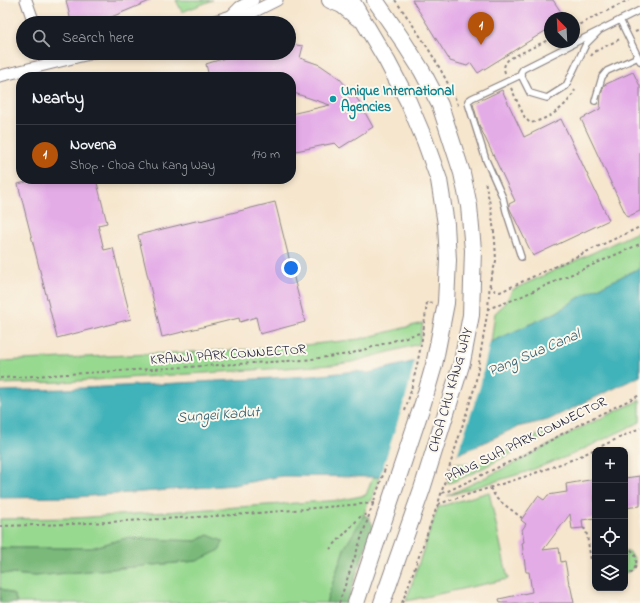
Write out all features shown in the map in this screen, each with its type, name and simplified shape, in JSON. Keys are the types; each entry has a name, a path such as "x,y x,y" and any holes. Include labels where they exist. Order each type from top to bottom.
{"main road":[{"path":"330,0 342,5 364,23"},
{"name":"CHOA CHU KANG WAY","path":"351,0 387,61 408,101 425,141 439,180 446,224 448,260 446,303 441,333 423,403 384,502 356,603"},
{"name":"CHOA CHU KANG WAY","path":"378,2 422,71 440,105 462,173 470,206 473,250 471,315 462,362 422,488 382,603"}],"street":[{"path":"26,0 32,16"},
{"path":"231,16 240,7 253,0"},
{"path":"231,16 245,16 277,0"},
{"path":"0,76 40,60"}],"lane":[{"path":"521,256 503,198 486,160 468,101 521,74 521,72 527,67 640,10"},
{"path":"594,101 602,77 606,71 639,59 620,20"},
{"path":"521,74 530,93 547,98 566,86 586,44 599,31"}],"path":[{"path":"580,24 629,0"},
{"path":"508,81 504,68 505,63 509,59 544,42"},
{"path":"490,285 495,291 500,292 640,228"},
{"path":"490,281 488,309 513,300 640,244"},
{"path":"403,416 412,388 422,338 427,302"},
{"name":"PANG SUA PARK CONNECTOR","path":"442,493 475,386 488,309"},
{"name":"KRANJI PARK CONNECTOR","path":"0,378 304,360 348,354 423,332"},
{"name":"PANG SUA PARK CONNECTOR","path":"442,493 522,456 584,422 640,395"},
{"path":"438,504 574,460 640,428"},
{"path":"384,502 375,497 387,464"},
{"path":"490,488 497,499 522,518"},
{"path":"402,603 442,493"},
{"path":"330,549 361,516 369,514 384,502"},
{"path":"0,526 234,516 384,502"},
{"path":"339,603 369,514"},
{"path":"583,528 586,530 592,560"},
{"path":"628,548 635,553 638,559 638,565 634,571 628,575"}],"green space":[{"path":"176,0 213,0 182,12"},
{"path":"640,231 640,268 583,295 557,312 491,342 495,313 505,304 512,290"},
{"path":"423,323 419,344 352,362 332,365 62,382 0,384 0,361 278,348 360,339"},
{"path":"640,400 640,422 571,455 526,472 447,496 523,459 580,428"},
{"path":"575,418 576,421 465,477 447,484 455,463 468,464 472,468"},
{"path":"373,477 379,477 372,500 368,502 362,521 344,549 326,603 17,603 14,595 0,588 0,573 35,576 197,561 208,535 196,541 126,538 91,548 0,548 0,519 75,518 341,500 366,495"},
{"path":"489,492 508,579 406,601 438,507"},
{"path":"364,515 369,517 373,526 347,603 326,603 344,549"},
{"path":"208,535 223,541 220,550 197,561 35,576 0,573 0,548 91,548 126,538 196,541"},
{"path":"628,552 632,555 635,562 632,569 629,571"},
{"path":"0,588 14,595 17,603 0,603"}],"water":[{"path":"640,268 640,376 548,420 517,427 461,453 379,477 282,476 234,485 77,497 0,498 0,391 312,376 356,371 368,373 491,342 557,312 583,295"}],"pier":[{"path":"490,341 480,387 457,456 379,479 407,393 415,359"}],"building":[{"path":"66,0 152,0 114,16 70,16"},
{"path":"412,0 553,0 561,12 544,12 544,32 478,73 471,63 467,66 450,61"},
{"name":"Unique International Agencies","path":"296,45 303,46 300,58 320,65 339,78 358,100 373,127 340,148 335,143 296,151 296,113 330,105 296,94 296,72 208,72 206,64 219,60 296,60"},
{"path":"633,72 640,86 640,211 627,217 581,119 600,109 601,95 604,85"},
{"path":"502,90 524,137 561,119 609,220 533,256 509,207 509,204 515,201 479,125 473,104"},
{"path":"18,184 97,184 107,223 98,225 104,250 113,248 131,319 57,338"},
{"path":"275,202 305,322 260,334 256,317 240,322 239,318 162,337 138,235"},
{"path":"640,476 640,506 628,508 628,478"},
{"path":"592,480 592,518 582,520 583,528 572,529 570,514 543,550 559,548 561,562 565,561 574,603 500,603 499,599 532,592 529,572 526,572 522,543 524,542 522,530 526,524 521,520 538,496 544,500 548,495 567,492 566,484"}],"place":[{"name":"Novena","path":"481,45"},
{"name":"Unique International Agencies","path":"333,99"}],"water label":[{"name":"Pang Sua Canal","path":"534,353"},
{"name":"Sungei Kadut","path":"218,415"}]}
